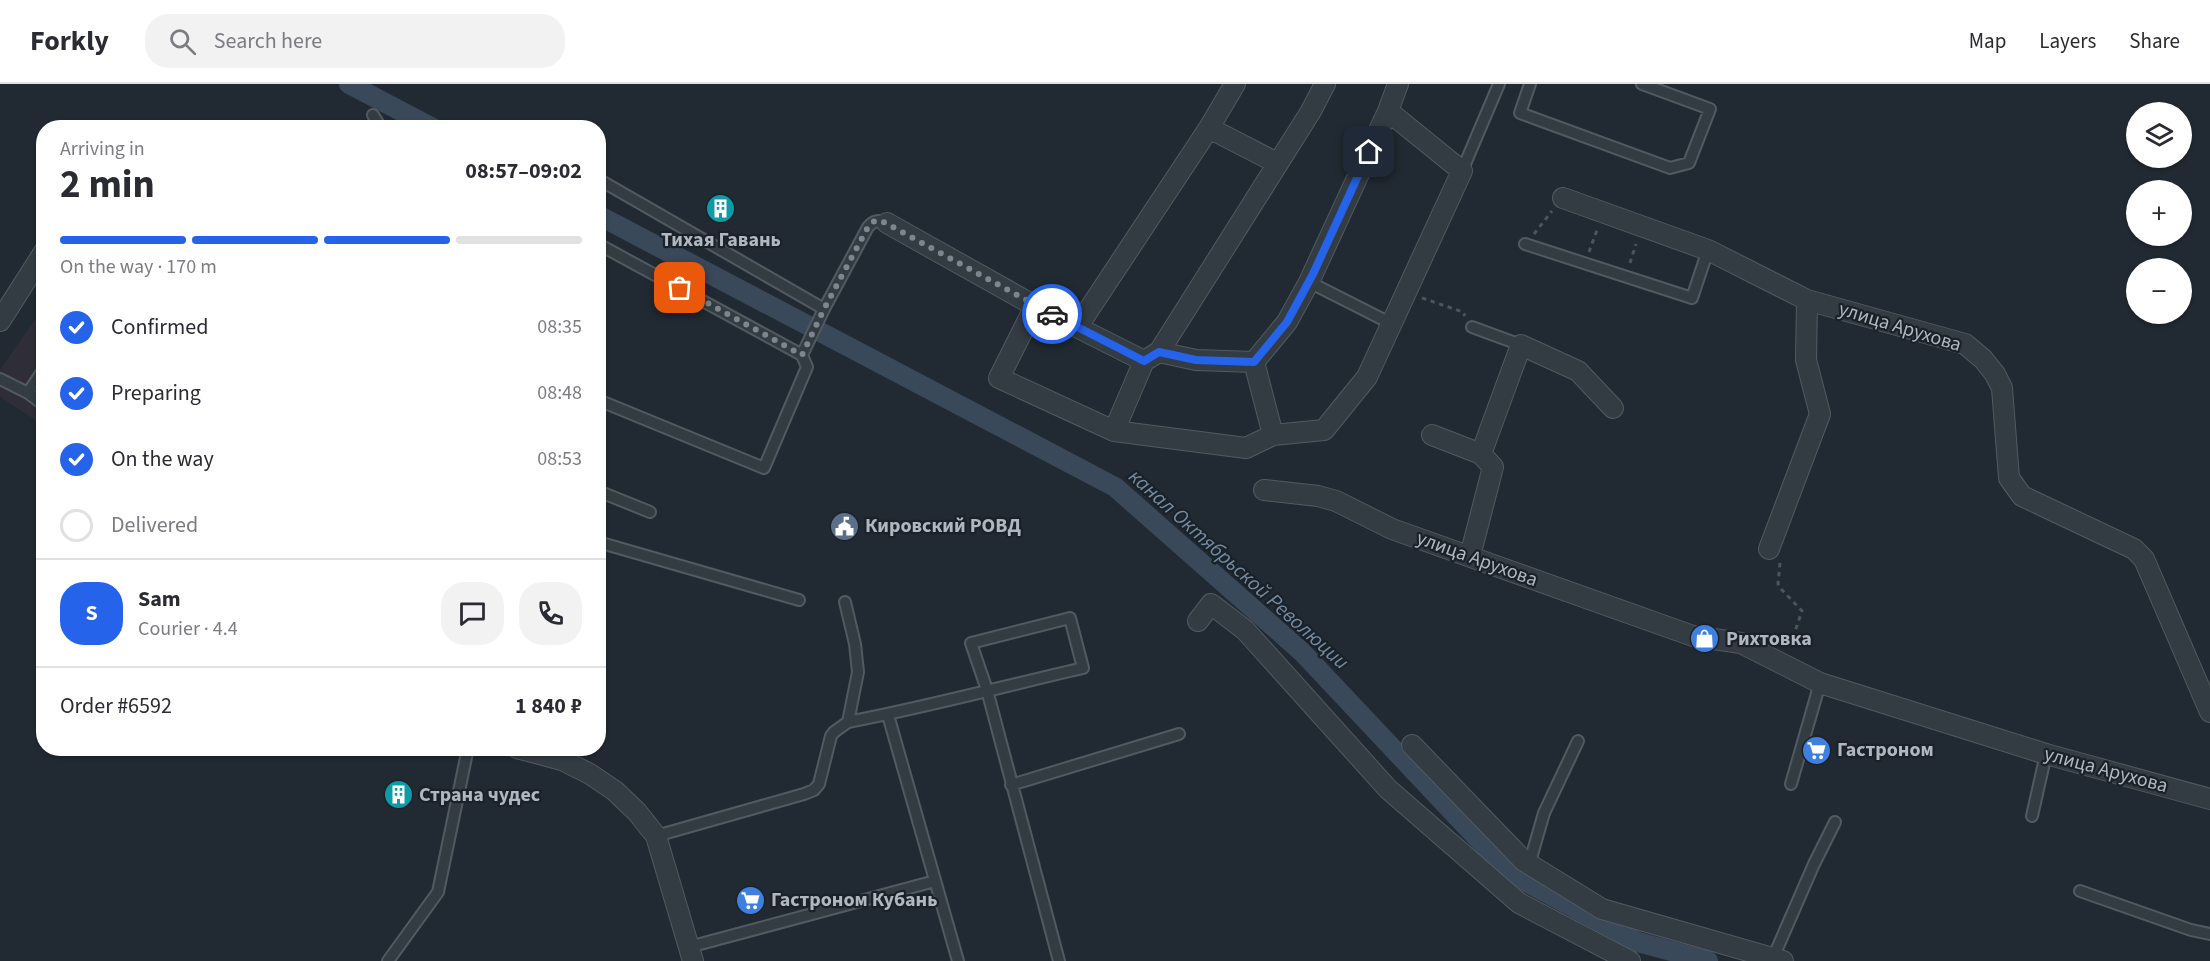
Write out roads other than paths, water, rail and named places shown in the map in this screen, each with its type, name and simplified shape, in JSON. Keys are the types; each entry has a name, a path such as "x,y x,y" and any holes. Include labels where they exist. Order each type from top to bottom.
{"street":[{"path":"1078,326 1209,128 1235,84"},
{"path":"1114,430 1152,357 1325,84"},
{"path":"1254,362 1287,322 1309,282 1388,111 1398,84"},
{"path":"1035,306 999,378 1114,430 1246,448 1273,435 1324,430 1367,377 1462,171 1388,111"},
{"path":"1209,128 1277,163"},
{"name":"улица Арухова","path":"1563,198 1708,250 1806,300 1965,344 1983,359 1995,374 2002,388 2009,478 2022,496 2134,549 2144,559 2210,712"},
{"path":"887,223 1035,306 1152,357 1254,362"},
{"path":"0,321 36,265"},
{"path":"1769,549 1820,414 1806,360 1806,300"},
{"path":"1480,454 1521,345 1578,371 1613,408"},
{"path":"1254,362 1273,435"},
{"path":"1432,435 1480,454 1493,467 1470,556"},
{"name":"улица Арухова","path":"1264,490 1318,496 1336,501 1392,529 1693,636 1741,643 1820,683 2046,754 2210,799"},
{"path":"1198,621 1211,604 1245,630 1388,789 1520,903 1630,961"},
{"path":"1412,745 1529,865 1602,909 1778,960"},
{"path":"547,756 562,760 590,774 615,791 638,812 656,836 691,954"}],"lane":[{"path":"1462,171 1499,84"},
{"path":"1530,84 1520,113 1671,168 1689,163 1710,109 1657,87 1642,84"},
{"path":"373,115 376,120"},
{"path":"606,184 824,309"},
{"path":"802,355 868,227 872,222 880,220 887,223"},
{"path":"1526,244 1692,298 1708,250"},
{"path":"606,248 802,355 807,367 764,468 606,403"},
{"path":"1309,282 1392,324"},
{"path":"1472,327 1521,345"},
{"path":"0,379 36,399"},
{"path":"28,393 36,381"},
{"path":"606,494 650,512"},
{"path":"606,544 800,600"},
{"path":"845,602 855,644 858,672 848,722"},
{"path":"656,836 814,790 819,784 834,732 848,722 888,714 987,690 1083,668 1070,618 971,643 987,690 1059,961"},
{"path":"1791,784 1820,683"},
{"path":"888,714 957,961"},
{"path":"1011,785 1179,734"},
{"path":"1529,865 1544,813 1578,741"},
{"path":"2032,816 2046,754"},
{"path":"388,961 438,892 466,756"},
{"path":"1778,960 1814,864 1835,822"},
{"path":"691,954 935,881"},
{"path":"2080,891 2191,930 2210,934"}],"waterway":[{"name":"канал Октябрьской Революции","path":"349,84 418,120"},
{"name":"канал Октябрьской Революции","path":"606,219 1115,487 1302,652 1511,874 1638,942 1708,961"}],"place":[{"name":"Тихая Гавань","path":"721,209"},
{"name":"Кировский РОВД","path":"844,526"},
{"name":"Рихтовка","path":"1705,639"},
{"name":"Гастроном","path":"1816,750"},
{"name":"Страна чудес","path":"398,795"},
{"name":"Гастроном Кубань","path":"750,900"}]}
